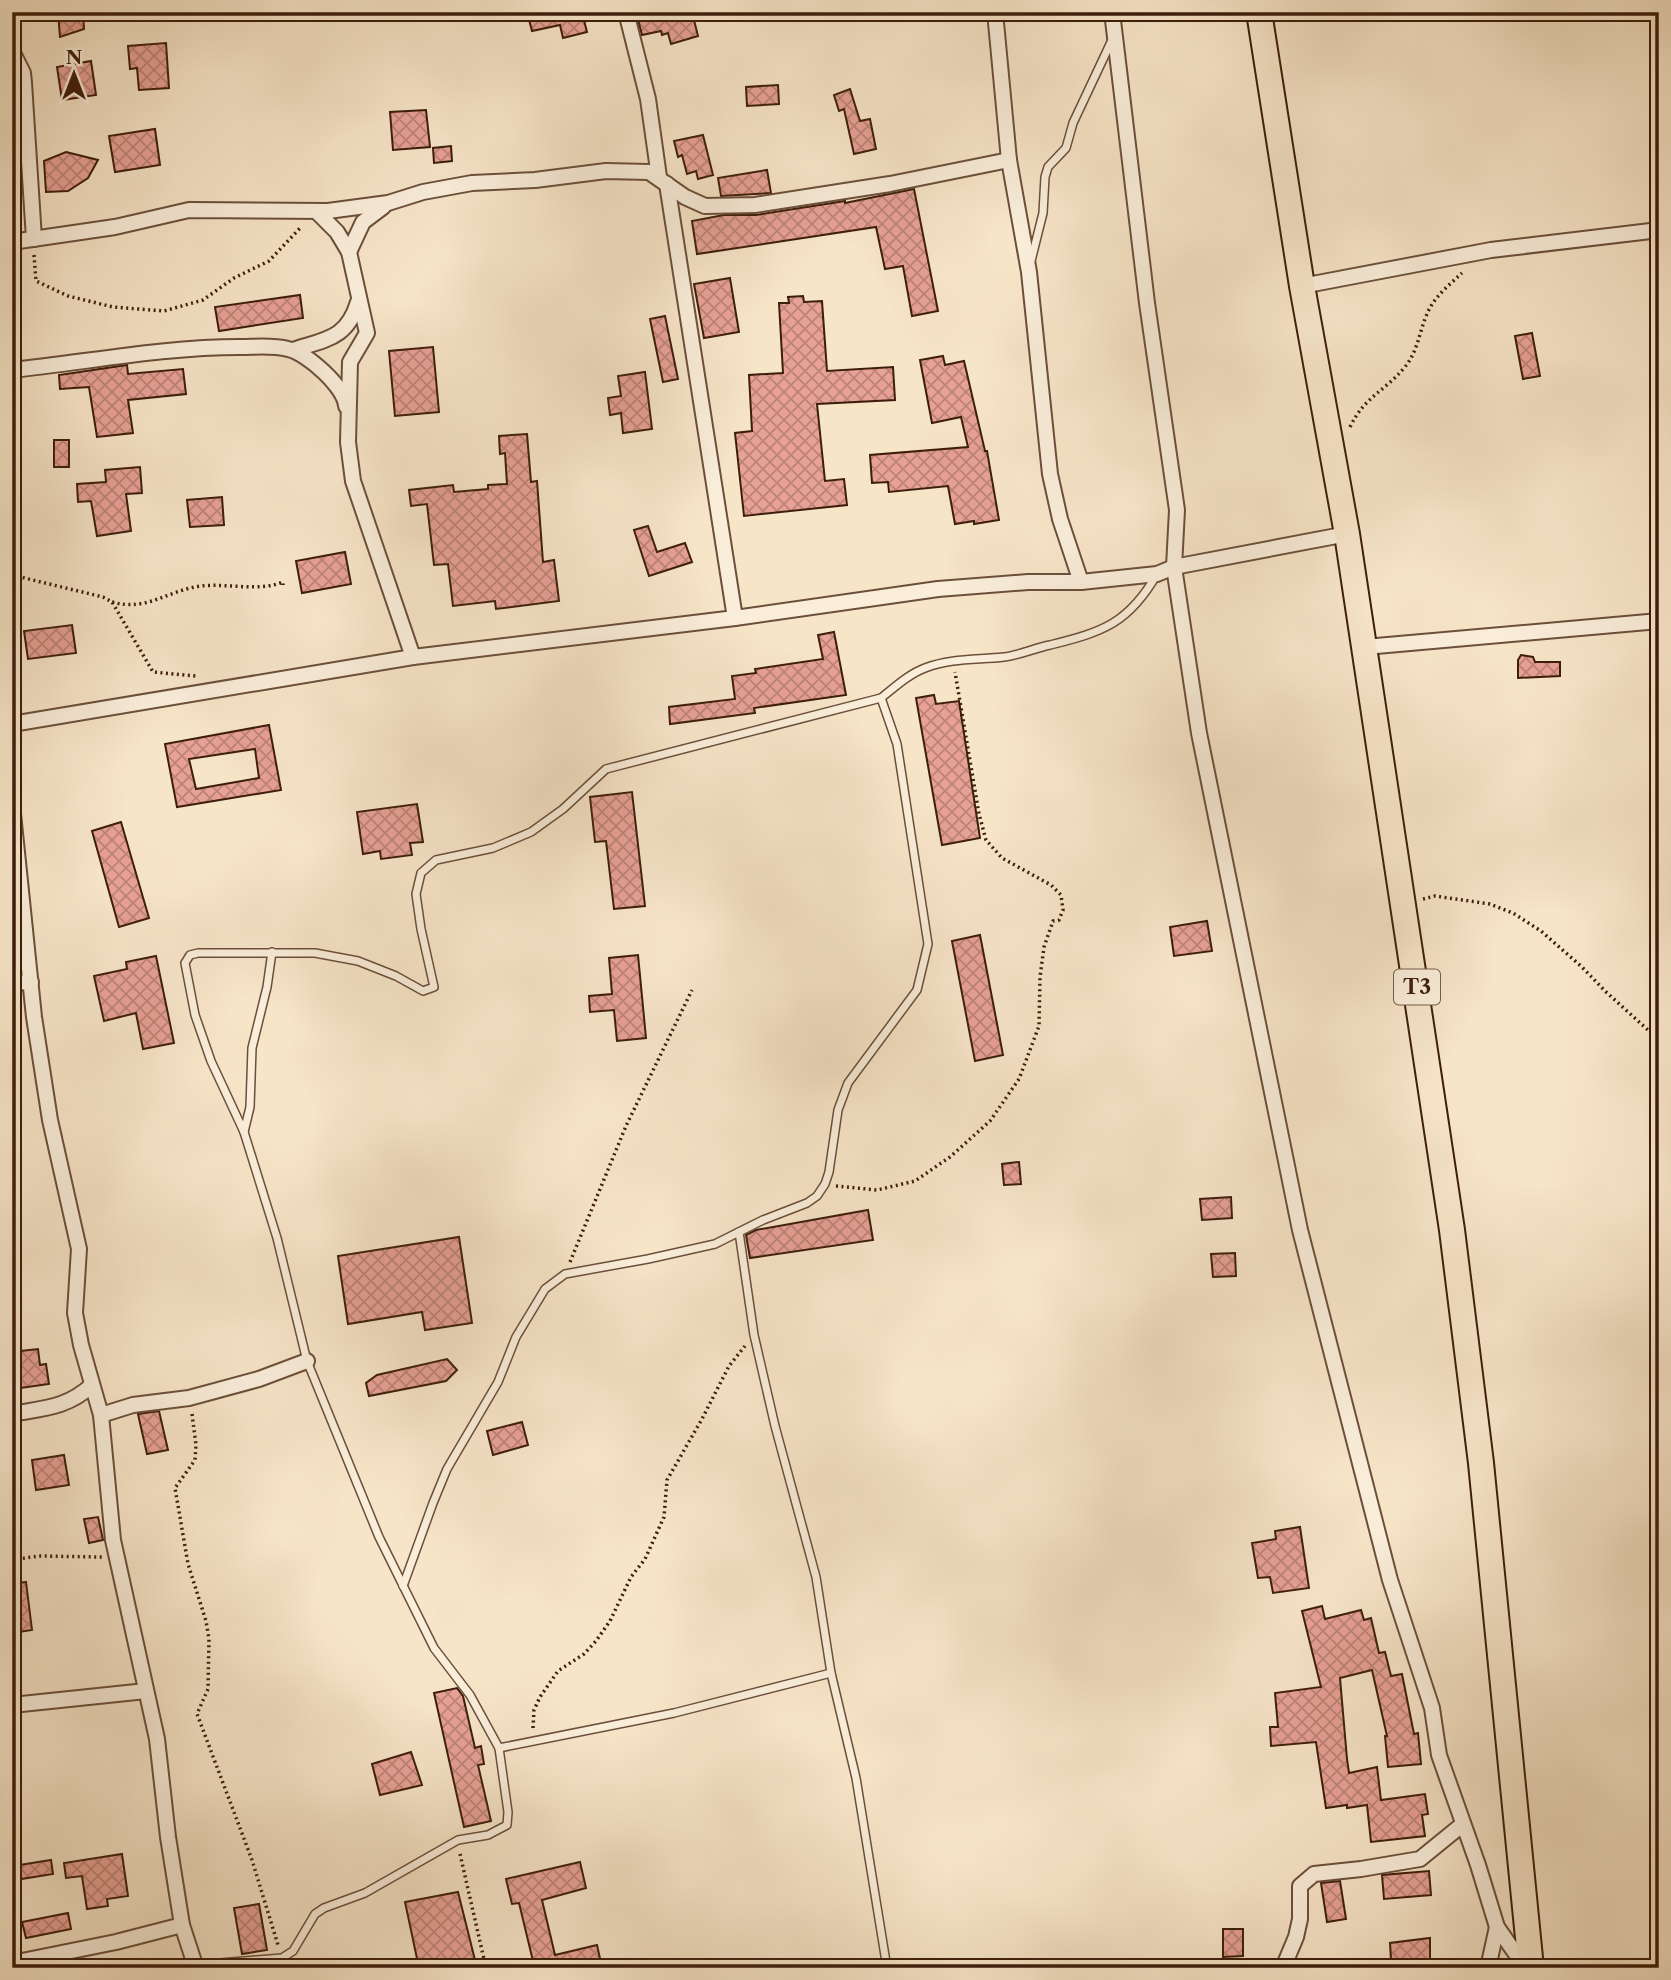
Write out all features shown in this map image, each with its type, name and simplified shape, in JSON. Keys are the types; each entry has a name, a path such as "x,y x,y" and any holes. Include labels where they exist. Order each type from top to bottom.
{"highway":[{"name":"T3","path":"1259,12 1302,286 1365,647 1452,1230 1481,1463 1529,1968"}],"street":[{"path":"626,12 648,99 663,181 735,618"},
{"path":"995,12 1009,160 1030,272 1050,474 1060,519 1081,582"},
{"path":"1112,12 1147,303 1177,510 1174,567 1199,733 1300,1230 1390,1580 1432,1708 1439,1755 1497,1927 1529,1968"},
{"path":"12,51 23,73 34,239"},
{"path":"12,242 115,227 189,210 316,211 388,203 424,192 471,183 535,180 606,171 649,172 685,197 705,206 746,205 830,194 1009,160"},
{"path":"349,252 363,222 388,203"},
{"path":"316,211 337,232 349,252 358,302 367,332 350,362 348,442"},
{"path":"1302,286 1491,250 1659,230"},
{"path":"293,350 326,340 345,329 354,317 358,302"},
{"path":"12,370 211,347 264,347 293,350 303,355 324,372 346,398 348,442 354,481 413,657"},
{"path":"14,724 413,657 735,618 938,589 1028,582 1081,582 1157,574 1174,567 1347,534"},
{"path":"1365,647 1659,621"},
{"path":"12,804 31,982 50,1120 79,1249 75,1313 101,1415 113,1540 157,1739 168,1837 182,1925 195,1967"},
{"path":"12,983 31,982"},
{"path":"101,1415 133,1405 189,1398 307,1361"},
{"path":"12,1414 62,1405 78,1398 92,1385"},
{"path":"12,1705 146,1691"},
{"path":"1283,1968 1296,1937 1300,1919 1300,1886 1308,1877 1420,1860 1464,1824"},
{"path":"12,1963 117,1942 182,1925"},
{"path":"1488,1968 1497,1927"}],"lane":[{"path":"1030,272 1043,213 1048,167 1066,148 1073,123 1116,32"},
{"path":"195,1967 282,1958 293,1951 315,1914 324,1908 365,1893 458,1840 488,1835 507,1825 508,1812 499,1748 470,1695 434,1648 379,1538 307,1361 277,1238 244,1132 211,1061 195,1015 186,963 190,955 315,953 358,961 396,976 423,991 429,990 434,987 416,894 421,873 436,860 493,848 531,832 563,809 606,769 881,698 925,668 953,660 1006,656 1078,639 1103,629 1128,613 1146,594 1157,574"},
{"path":"403,1586 447,1469 498,1382 516,1337 545,1289 565,1274 715,1244 807,1203 817,1196 825,1184 838,1110 848,1083 917,990 928,944 897,744 881,698"},
{"path":"244,1132 250,1107 252,1048 267,988 272,953"},
{"path":"739,1232 754,1335 775,1426 816,1577 831,1673 856,1778 887,1968"},
{"path":"499,1748 674,1713 831,1673"}],"path":[{"path":"34,239 36,281 68,296 113,307 164,311 203,300 234,278 269,261 316,211"},
{"path":"1346,434 1357,413 1372,396 1404,369 1416,350 1432,304 1464,271"},
{"path":"12,575 103,597 125,606 142,605 190,588 204,586 270,585 283,582 283,585"},
{"path":"111,602 153,672 191,674 215,690"},
{"path":"12,652 15,668 14,724"},
{"path":"825,1184 877,1190 915,1181 950,1157 990,1121 1019,1079 1039,1026 1044,947 1054,921 1059,920 1063,910 1061,895 1051,885 1002,858 986,840 979,814 969,742 953,660"},
{"path":"1404,904 1435,896 1490,904 1513,913 1541,931 1659,1040"},
{"path":"565,1274 626,1126 692,990"},
{"path":"531,1740 534,1710 540,1697 558,1671 584,1654 610,1621 626,1586 655,1541 664,1517 667,1480 729,1366 754,1335"},
{"path":"189,1398 195,1434 195,1460 175,1488 188,1564 209,1639 208,1689 197,1714 252,1860 282,1958"},
{"path":"12,1560 39,1556 102,1556 113,1540"},
{"path":"458,1840 485,1968"}],"building":[{"path":"58,12 83,12 84,29 60,37"},
{"path":"527,12 588,12 589,18 584,20 587,32 563,38 560,25 532,31"},
{"path":"636,12 692,12 698,36 671,44 668,33 662,35 661,31 642,35"},
{"path":"166,43 169,88 139,90 137,68 130,69 128,46"},
{"path":"91,61 96,95 62,100 57,67"},
{"path":"778,85 779,104 747,106 746,87"},
{"path":"850,89 860,121 870,119 876,149 854,154 844,109 839,111 834,95"},
{"path":"426,110 430,147 393,150 390,112"},
{"path":"155,129 160,165 115,172 109,136"},
{"path":"703,135 713,175 698,179 696,171 687,174 682,155 678,157 674,141"},
{"path":"451,146 452,161 434,163 433,148"},
{"path":"66,152 98,160 88,178 68,191 46,192 44,161"},
{"path":"767,170 771,193 721,196 718,178"},
{"path":"914,189 938,311 912,316 903,266 885,269 876,227 697,254 692,221 724,215 756,215 845,203"},
{"path":"730,278 739,332 704,338 694,284"},
{"path":"300,295 303,318 219,331 215,307"},
{"path":"803,296 804,302 822,301 827,371 893,367 895,400 817,404 825,481 844,479 847,505 744,516 735,433 752,431 749,375 783,373 779,303 789,303 788,297"},
{"path":"665,316 678,379 663,382 650,319"},
{"path":"1532,333 1540,376 1523,379 1515,336"},
{"path":"433,347 439,412 395,416 389,351"},
{"path":"943,356 945,365 964,361 987,451 999,520 955,524 948,486 889,492 888,482 872,483 870,455 968,447 961,417 932,423 920,360"},
{"path":"127,365 128,374 183,369 186,394 128,400 133,433 97,437 89,387 60,389 59,375"},
{"path":"645,372 652,429 623,433 621,413 610,415 608,398 621,396 618,376"},
{"path":"527,434 531,482 537,481 543,562 554,560 559,601 496,609 495,601 453,606 448,564 434,565 427,504 411,506 409,490 453,485 454,492 488,489 488,485 507,484 505,453 500,454 499,436"},
{"path":"54,440 69,440 69,467 54,467"},
{"path":"140,467 142,493 126,494 131,531 97,536 91,501 78,502 77,484 106,482 105,470"},
{"path":"222,497 224,525 190,527 187,500"},
{"path":"648,526 657,552 685,543 692,562 649,576 634,530"},
{"path":"345,552 351,584 302,593 296,561"},
{"path":"72,625 76,653 28,659 24,631"},
{"path":"834,632 846,695 754,708 755,713 670,724 669,707 735,699 732,676 756,673 755,669 823,659 818,635"},
{"path":"1521,655 1533,657 1535,662 1560,662 1560,676 1518,678 1518,660"},
{"path":"934,695 936,704 959,701 980,838 942,845 916,698"},
{"path":"269,725 281,790 177,807 165,744","holes":["255,749 259,778 196,789 189,759"]},
{"path":"632,792 645,906 614,909 606,841 595,842 590,797"},
{"path":"417,804 423,842 410,843 412,855 381,859 380,851 363,854 357,812"},
{"path":"121,822 149,918 119,927 92,831"},
{"path":"1207,921 1212,951 1174,956 1170,927"},
{"path":"980,935 1003,1055 975,1061 952,941"},
{"path":"638,955 646,1038 617,1041 614,1010 590,1012 589,996 612,994 609,958"},
{"path":"156,956 174,1043 143,1049 136,1013 104,1021 94,976 127,969 126,962"},
{"path":"1019,1162 1021,1184 1004,1185 1002,1164"},
{"path":"1231,1197 1232,1218 1202,1220 1200,1199"},
{"path":"868,1210 873,1240 750,1258 746,1235 756,1230"},
{"path":"459,1237 472,1323 425,1330 422,1312 348,1324 338,1256"},
{"path":"1235,1253 1236,1276 1213,1277 1211,1254"},
{"path":"38,1349 40,1365 46,1364 49,1384 13,1389 12,1352"},
{"path":"447,1359 457,1370 446,1381 369,1396 366,1383 377,1375"},
{"path":"159,1411 168,1450 147,1454 138,1414"},
{"path":"522,1422 528,1445 493,1455 487,1431"},
{"path":"64,1455 69,1485 36,1490 32,1460"},
{"path":"98,1517 103,1540 89,1543 84,1519"},
{"path":"1300,1527 1309,1588 1273,1593 1270,1577 1258,1578 1252,1543 1276,1539 1275,1531"},
{"path":"26,1582 32,1630 12,1633 12,1584"},
{"path":"1322,1606 1325,1619 1361,1610 1364,1620 1371,1618 1379,1653 1385,1652 1391,1676 1402,1674 1414,1734 1418,1733 1421,1764 1388,1767 1387,1736 1372,1670 1340,1678 1347,1759 1349,1773 1377,1767 1381,1800 1425,1794 1428,1814 1422,1815 1425,1836 1371,1842 1367,1805 1326,1808 1316,1742 1271,1746 1270,1727 1278,1727 1275,1693 1321,1687 1302,1611"},
{"path":"457,1688 463,1696 475,1748 481,1746 484,1764 478,1765 491,1821 464,1827 434,1693"},
{"path":"411,1752 422,1785 380,1795 372,1764"},
{"path":"122,1854 128,1896 107,1899 108,1906 87,1909 82,1876 66,1878 64,1863"},
{"path":"51,1860 53,1874 15,1880 13,1866"},
{"path":"580,1862 586,1888 542,1900 555,1955 597,1945 601,1963 579,1968 528,1968 528,1962 533,1961 519,1903 512,1904 506,1879"},
{"path":"1429,1871 1431,1895 1384,1899 1382,1875"},
{"path":"1340,1881 1346,1919 1327,1922 1321,1883"},
{"path":"458,1892 477,1968 419,1968 405,1902"},
{"path":"259,1904 267,1950 242,1954 234,1908"},
{"path":"68,1913 71,1929 26,1938 22,1922"},
{"path":"1223,1929 1243,1929 1243,1956 1223,1957"},
{"path":"1430,1938 1430,1960 1391,1960 1390,1943"}]}
